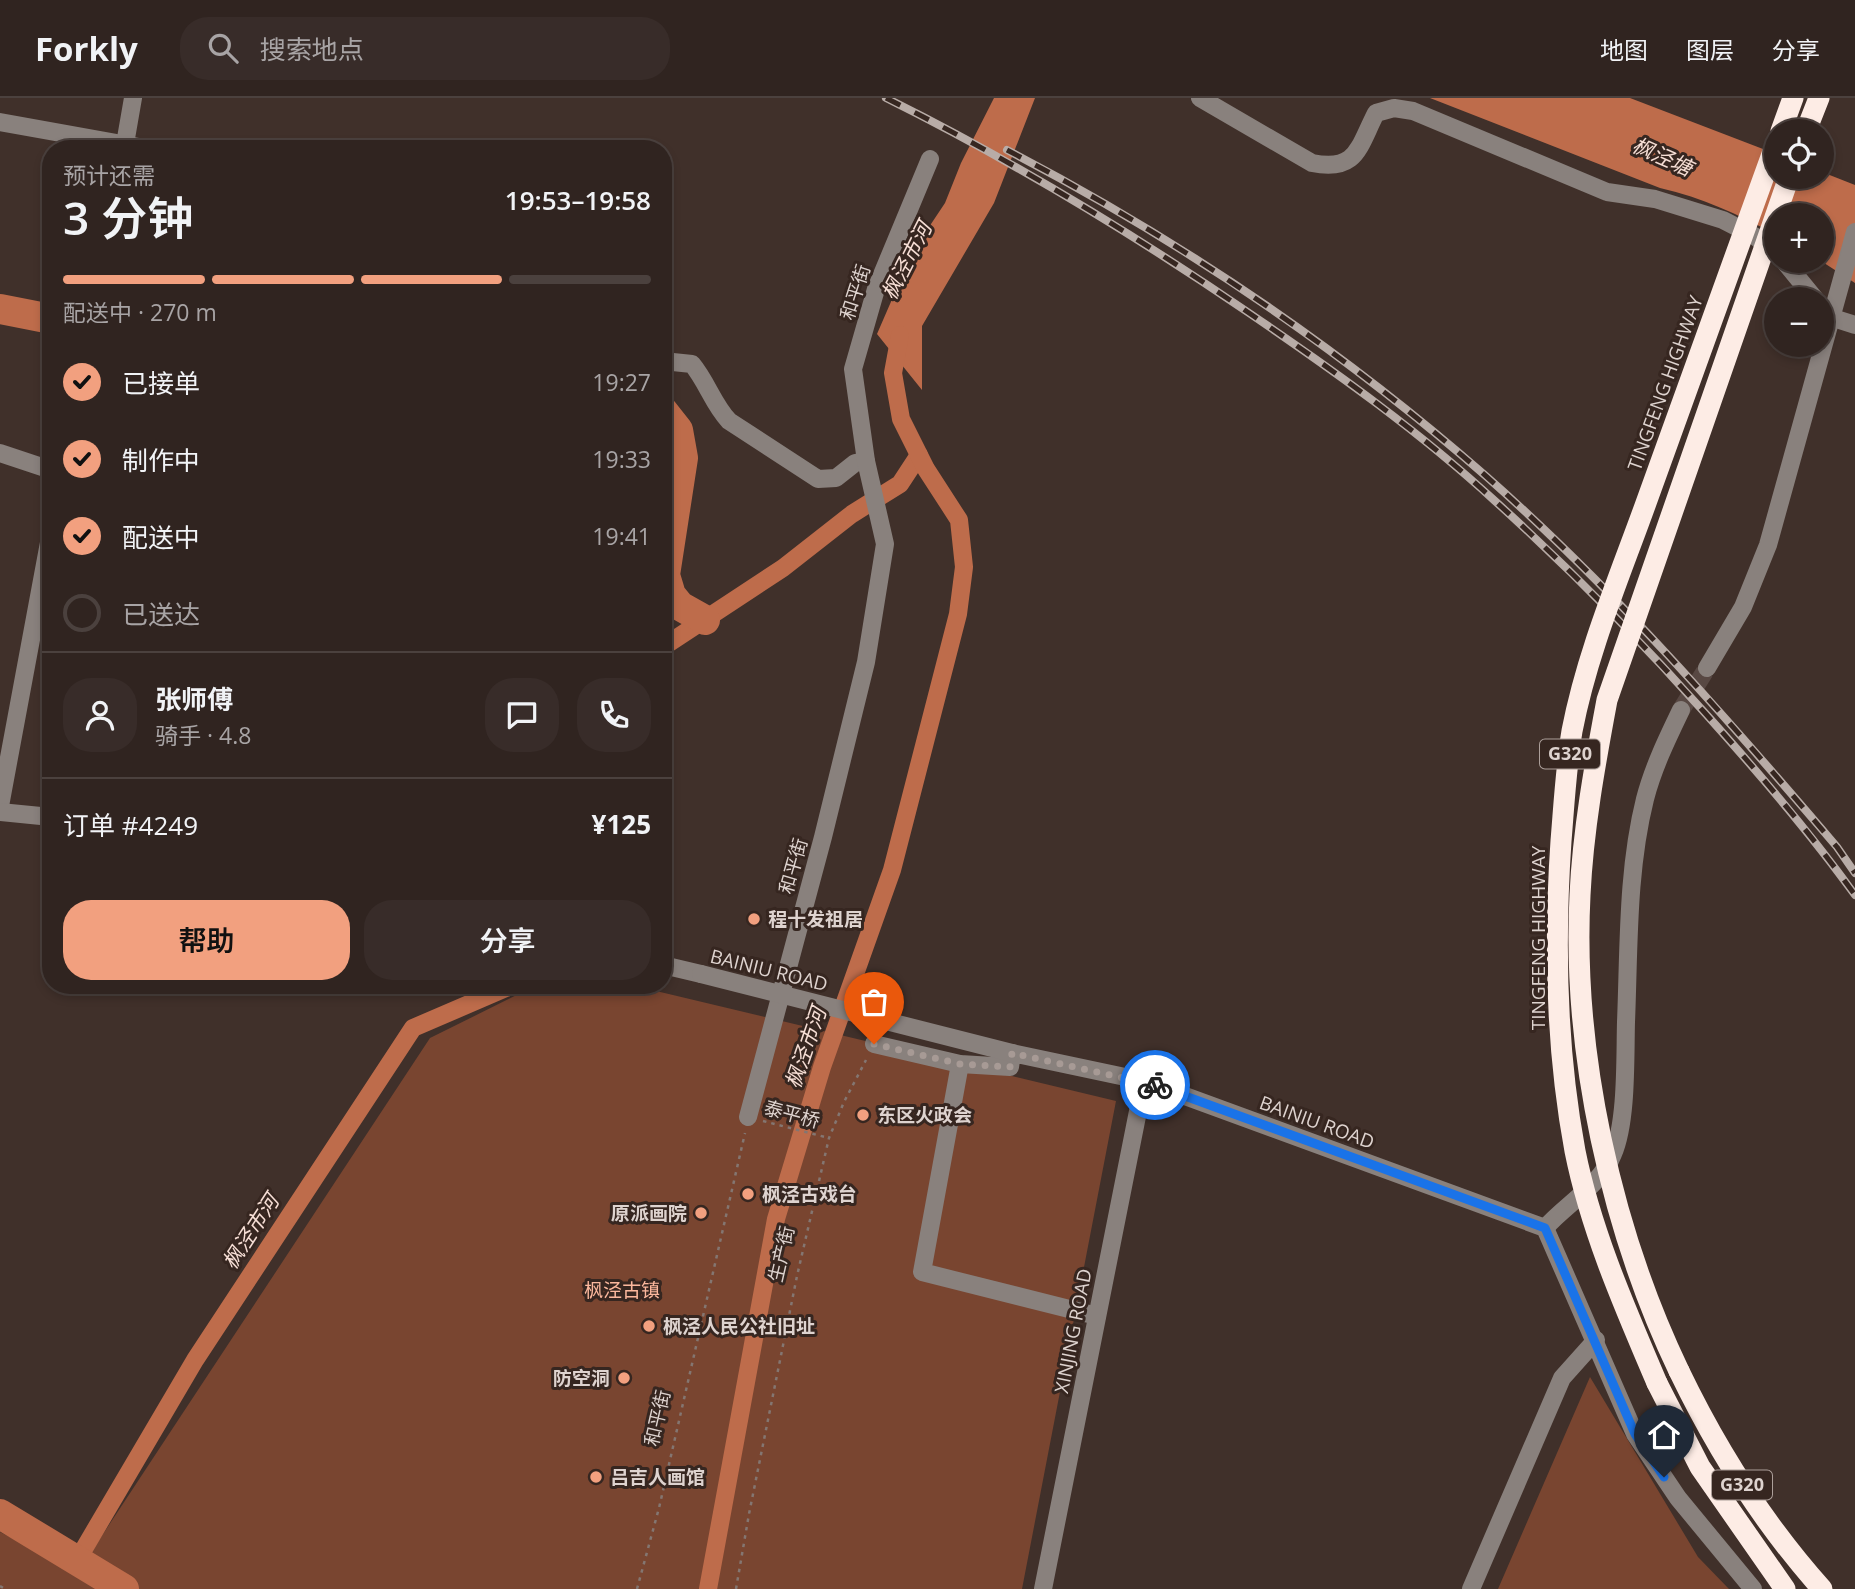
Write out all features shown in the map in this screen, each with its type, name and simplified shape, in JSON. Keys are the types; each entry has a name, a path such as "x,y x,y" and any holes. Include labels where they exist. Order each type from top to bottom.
{"highway":[{"path":"1785,119 1793,98"},
{"path":"1811,119 1819,98"},
{"name":"TINGFENG HIGHWAY","path":"1764,176 1599,635 1572,732 1557,897 1558,985 1562,1062 1576,1153 1598,1231 1625,1307 1657,1383 1700,1467 1785,1589"},
{"name":"G320","path":"1785,189 1607,700 1594,769 1580,896 1582,1005 1587,1064 1604,1153 1651,1305 1679,1371 1727,1463 1769,1525 1822,1589"}],"street":[{"path":"126,140 133,98"},
{"path":"1200,98 1312,163 1330,166 1342,165 1355,155 1376,113 1394,108 1413,111 1606,192 1655,199 1723,220 1764,244"},
{"path":"0,122 102,140"},
{"name":"和平街","path":"748,1117 823,837 866,663 885,544 868,469 853,369 876,289 930,159"},
{"path":"1834,298 1855,232"},
{"path":"1794,273 1805,287"},
{"path":"1834,316 1855,325"},
{"path":"1707,668 1743,607 1768,545 1815,357"},
{"path":"672,362 692,364 702,376 717,409 729,421 818,479 836,478 855,463 868,469"},
{"path":"0,453 42,467"},
{"path":"0,806 42,580"},
{"path":"1681,710 1660,754 1645,799 1634,859 1625,1066 1619,1130 1613,1155 1595,1181 1545,1228 1635,1434 1678,1498 1753,1589"},
{"path":"0,812 42,816"},
{"name":"BAINIU ROAD","path":"672,967 1012,1053 1144,1081 1545,1228"},
{"path":"874,1044 960,1064 1010,1067 1012,1053"},
{"path":"960,1064 922,1272 1097,1316"},
{"name":"XINJING ROAD","path":"1042,1589 1144,1081"},
{"path":"1471,1589 1562,1378 1596,1340"}],"path":[{"name":"生产街","path":"736,1589 748,1514 829,1139 844,1101 874,1044"},
{"name":"泰平桥","path":"748,1117 829,1139"},
{"name":"和平街","path":"637,1589 659,1508 748,1117"},
{"path":"0,1586 5,1589"}],"green space":[{"name":"枫泾古镇","path":"519,994 669,994 1116,1101 1022,1589 0,1589 0,1532 78,1572 430,1038"},
{"path":"1590,1377 1698,1557 1729,1589 1498,1589"}],"water":[{"path":"994,98 1035,98 994,203 922,326 922,390 877,334 913,251 945,203 961,163"},
{"name":"枫泾塘","path":"1430,98 1630,98 1764,149 1764,189 1834,189 1834,177 1855,185 1855,283 1834,269 1834,203 1764,203 1764,229 1720,207 1660,188"}],"waterway":[{"path":"0,309 42,317"},
{"name":"枫泾市河","path":"708,1589 776,1219 822,1067 892,870 958,614 964,567 959,520 926,469 901,419 893,373 900,335"},
{"path":"672,422 678,430 683,458 672,530"},
{"name":"枫泾市河","path":"672,641 783,568 852,514 900,484 919,455"},
{"path":"672,596 680,606 705,620"},
{"name":"枫泾市河","path":"78,1559 195,1360 413,1028 492,994"},
{"path":"0,1514 124,1589"}],"tunnel":[{"path":"1681,710 1707,668"}],"railway":[{"path":"886,98 1027,173 1163,256 1315,359 1437,451 1550,552 1655,658 1764,780 1855,895"},
{"path":"1007,150 1134,221 1257,299 1432,430 1534,520 1625,609 1795,798 1837,847 1855,873"}],"way so far":[{"path":"874,1044 960,1064 1010,1067 1012,1053 1155,1085"}],"place":[{"name":"程十发祖居","path":"754,919"},
{"name":"东区火政会","path":"863,1115"},
{"name":"枫泾古戏台","path":"748,1194"},
{"name":"原派画院","path":"701,1213"},
{"name":"枫泾人民公社旧址","path":"649,1326"},
{"name":"防空洞","path":"624,1378"},
{"name":"吕吉人画馆","path":"596,1477"}],"route":[{"path":"1155,1085 1545,1228 1635,1434 1664,1477"}]}
